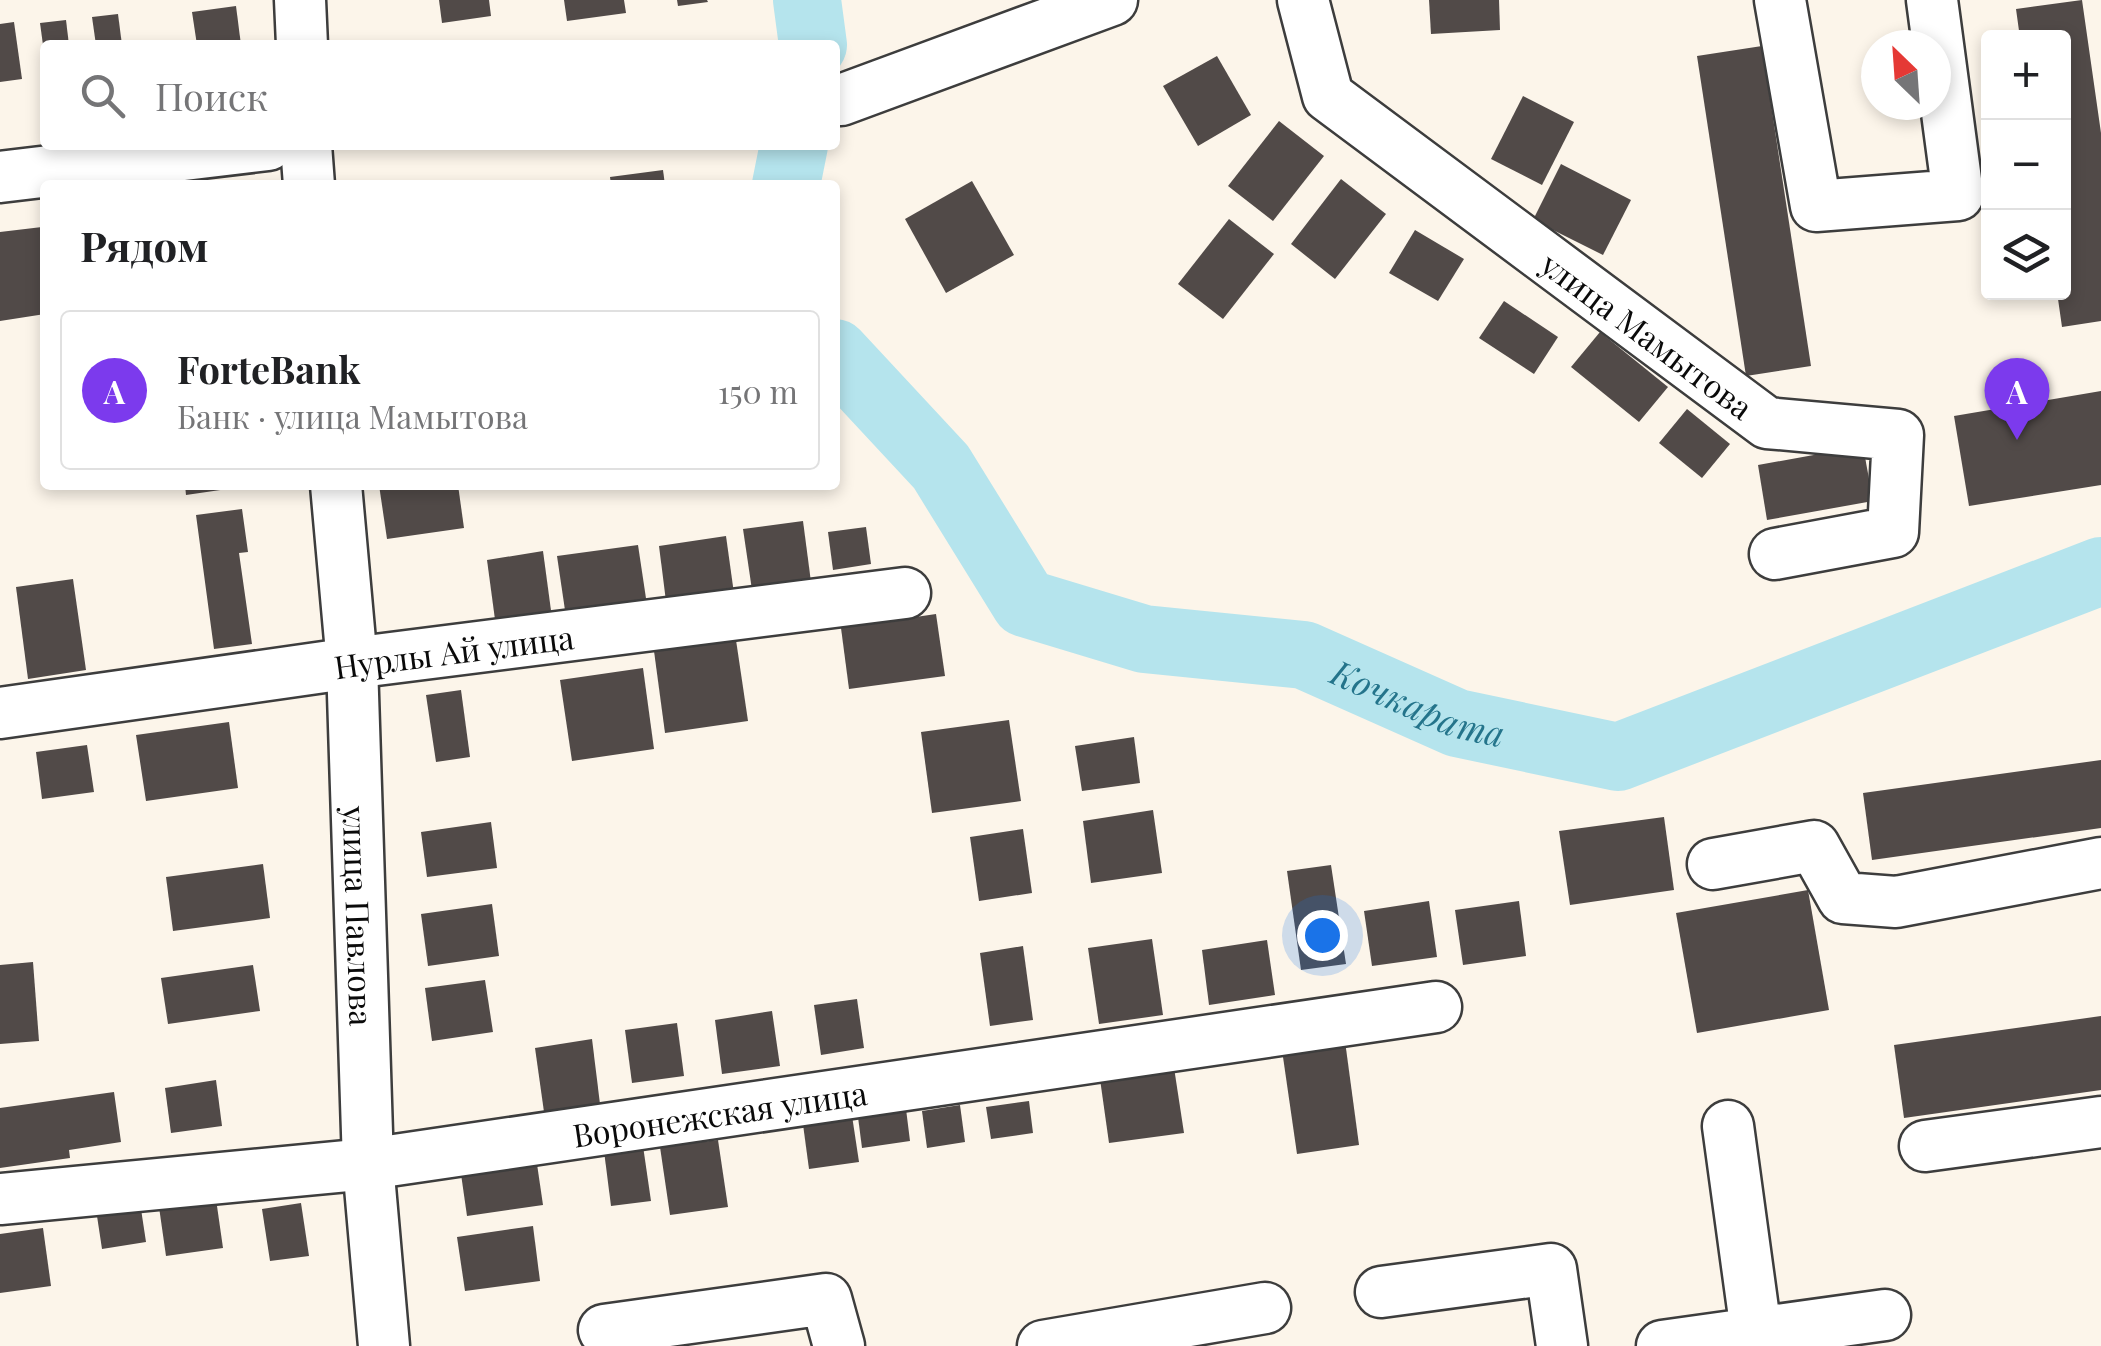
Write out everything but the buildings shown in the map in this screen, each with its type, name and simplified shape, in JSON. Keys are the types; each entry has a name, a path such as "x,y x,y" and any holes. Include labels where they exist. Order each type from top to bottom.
{"street":[{"path":"300,0 302,40"},
{"path":"841,100 1112,0"},
{"name":"улица Мамытова","path":"1303,0 1328,96 1767,423 1898,435 1893,532 1776,554"},
{"path":"1780,0 1816,206 1958,194 1932,0"},
{"path":"0,177 226,150"},
{"path":"306,150 309,180"},
{"name":"улица Павлова","path":"336,490 352,663 368,1164 384,1346"},
{"name":"Нурлы Ай улица","path":"0,713 352,663 906,593"},
{"path":"1714,864 1814,846 1844,898 1896,902 2101,863"},
{"name":"Воронежская улица","path":"0,1199 368,1164 1436,1007"},
{"path":"1925,1146 2101,1122"},
{"path":"1728,1126 1757,1339"},
{"path":"1381,1292 1551,1269 1562,1346"},
{"path":"604,1330 826,1299 839,1346"},
{"path":"1043,1346 1266,1308"},
{"path":"1662,1346 1757,1339 1885,1315"}],"waterway":[{"name":"Кочкарата","path":"807,0 812,40"},
{"name":"Кочкарата","path":"787,180 793,150"},
{"name":"Кочкарата","path":"840,358 941,467 1025,603 1144,639 1304,655 1457,723 1618,757 2101,571"}],"place":[{"name":"ForteBank","path":"2017,440"}]}
